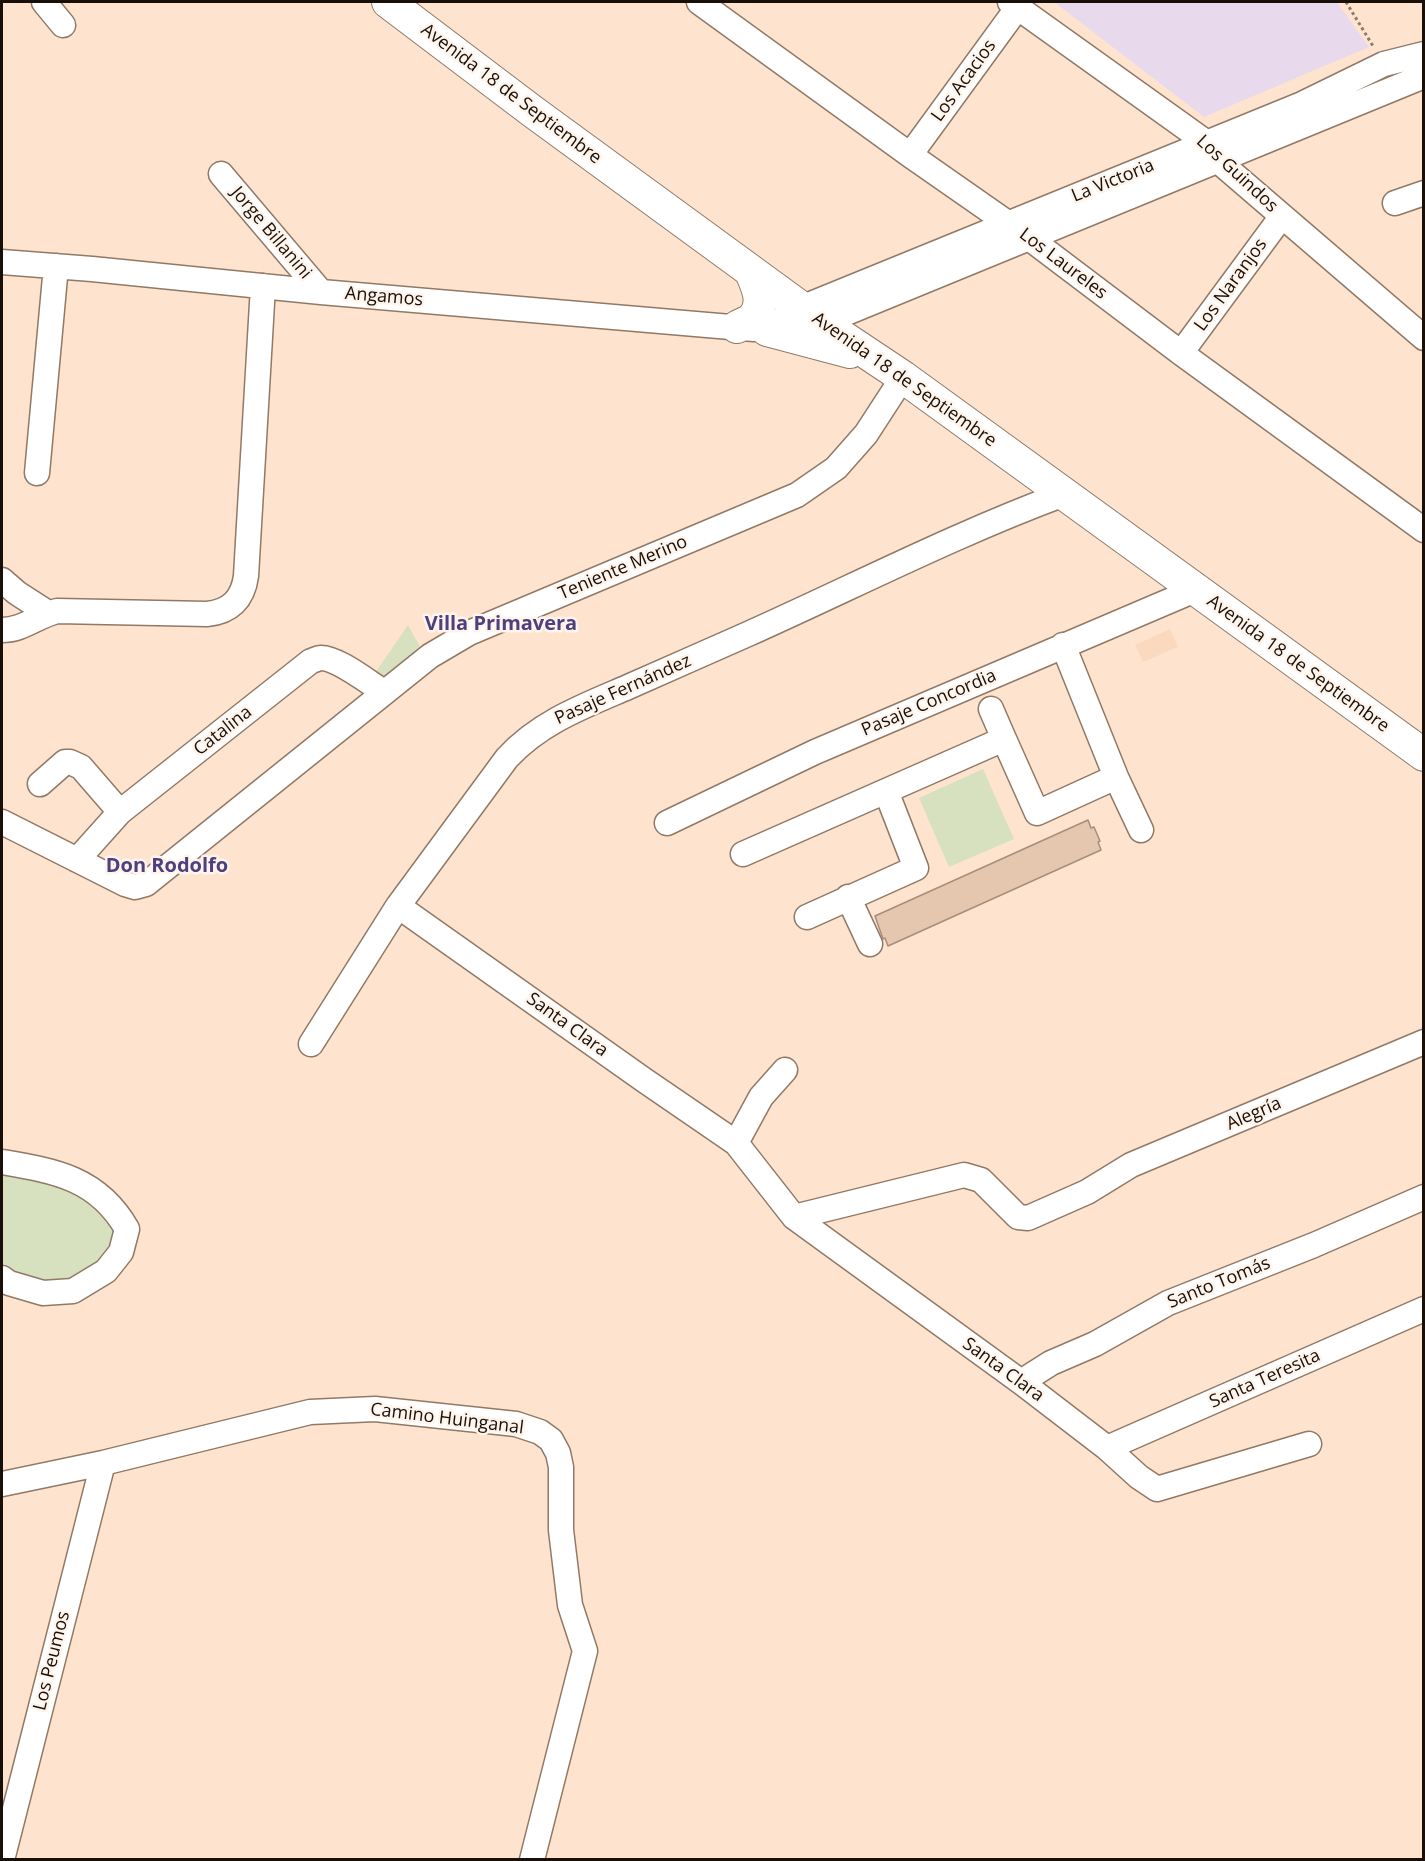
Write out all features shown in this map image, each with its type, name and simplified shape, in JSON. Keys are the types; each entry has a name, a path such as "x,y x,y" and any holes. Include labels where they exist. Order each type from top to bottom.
{"main road":[{"name":"Avenida 18 de Septiembre","path":"388,2 811,316 903,377 1424,755"},
{"path":"736,327 754,317 759,307 760,294 752,272"},
{"path":"767,330 876,359"}],"street":[{"path":"44,2 63,25"},
{"name":"Los Laureles","path":"699,2 1029,238 1181,353 1424,530"},
{"name":"Los Acacios","path":"910,155 1014,4"},
{"name":"Los Guindos","path":"1014,4 1212,151 1281,216 1419,328"},
{"name":"La Victoria","path":"811,316 1029,238 1212,151 1384,64 1424,54"},
{"name":"La Victoria","path":"811,316 1008,224 1424,76"},
{"name":"Jorge Billanini","path":"221,174 321,292"},
{"path":"1395,203 1424,193"},
{"name":"Los Naranjos","path":"1181,353 1281,216"},
{"name":"Angamos","path":"2,262 767,330"},
{"path":"37,473 56,266"},
{"path":"2,630 27,625 48,613 57,611 214,614 235,603 241,595 246,576 263,286"},
{"path":"767,330 784,317 811,316"},
{"name":"Teniente Merino","path":"77,860 135,887 146,884 430,656 469,633 797,495 836,468 866,434 903,377"},
{"name":"Pasaje Fernández","path":"311,1044 398,906 507,758 522,742 543,727 967,533 1064,494"},
{"path":"2,580 32,604 48,613"},
{"name":"Pasaje Concordia","path":"667,823 815,752 1196,590"},
{"path":"1063,645 1116,777 1141,830"},
{"name":"Catalina","path":"77,860 120,812 311,661 320,658 328,659 384,692"},
{"path":"991,709 1037,813 1116,777"},
{"path":"743,854 1004,739"},
{"path":"40,784 65,762 75,764 81,767 120,812"},
{"path":"807,916 916,868 886,791"},
{"path":"2,822 77,860"},
{"path":"848,897 870,944"},
{"name":"Santa Clara","path":"398,906 736,1143 794,1217 1021,1382 1157,1489 1309,1444"},
{"name":"Alegría","path":"794,1217 964,1175 981,1180 1018,1217 1028,1218 1087,1192 1131,1165 1424,1042"},
{"path":"736,1143 761,1097 785,1070"},
{"path":"2,1161 45,1170 85,1184 110,1204 127,1230 121,1252 106,1271 73,1291 43,1293 9,1283 2,1278"},
{"name":"Santo Tomás","path":"1021,1382 1051,1363 1095,1344 1167,1303 1314,1245 1424,1197"},
{"name":"Santa Teresita","path":"1107,1448 1424,1309"},
{"name":"Camino Huinganal","path":"2,1484 103,1463 310,1412 375,1409 516,1424 540,1432 550,1440 558,1453 561,1467 561,1530 570,1605 585,1651 532,1860"},
{"name":"Los Peumos","path":"2,1860 103,1463"}],"path":[{"path":"1346,2 1384,64"}],"shaded area":[{"path":"1054,2 1337,2 1369,47 1204,117"},
{"path":"1170,629 1178,647 1143,662 1135,645"}],"green space":[{"path":"408,625 420,647 381,681 373,676"},
{"path":"983,769 1014,839 949,867 919,798"},
{"path":"2,1171 61,1186 94,1201 117,1236 101,1267 76,1286 2,1274"}],"building":[{"path":"1088,820 1091,828 1094,827 1101,850 888,946 885,938 883,939 875,916"}],"district":[{"name":"Villa Primavera","path":"501,624"},
{"name":"Don Rodolfo","path":"167,866"}]}
